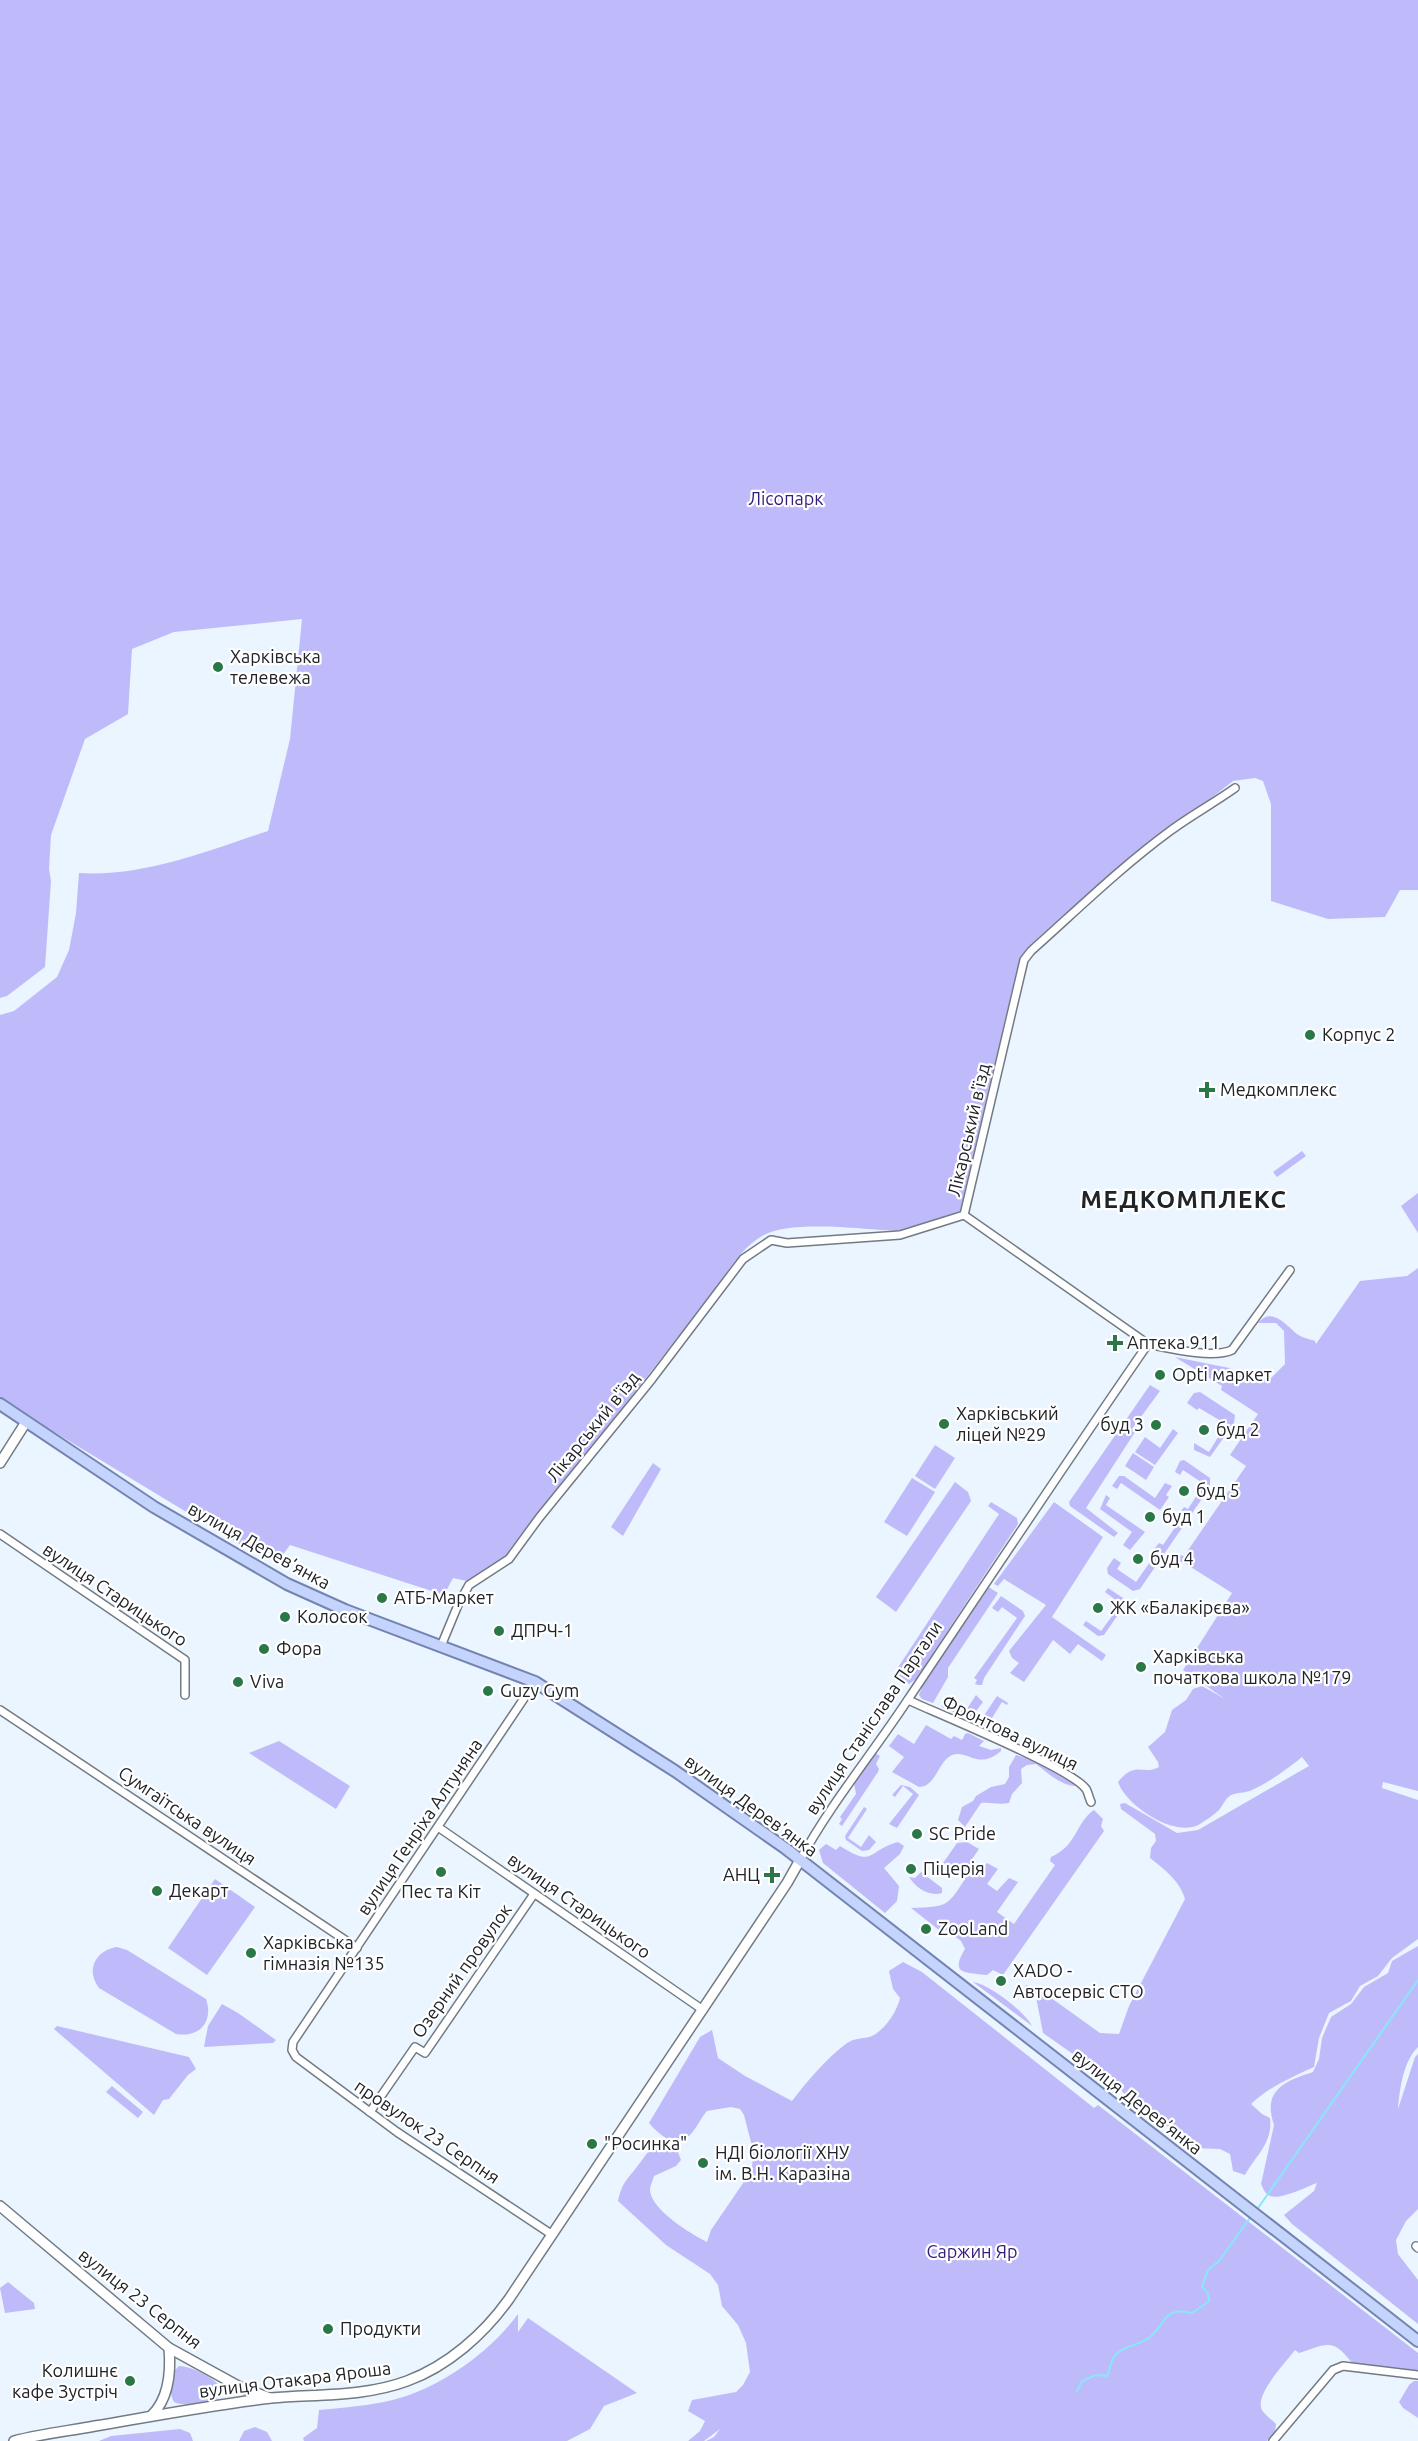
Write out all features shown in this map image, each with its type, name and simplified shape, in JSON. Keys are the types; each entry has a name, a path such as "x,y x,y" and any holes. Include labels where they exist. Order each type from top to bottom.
{"main road":[{"name":"вулиця Дерев’янка","path":"0,1404 154,1507 287,1584 345,1610 535,1682 717,1799 800,1860 1418,2341"}],"street":[{"name":"Лікарський в'їзд","path":"441,1646 469,1585 509,1559 539,1518 652,1379 743,1259 771,1240 787,1243 900,1235 964,1215 1024,960 1031,951 1138,855 1172,829 1235,788"},
{"path":"964,1215 1148,1344 1180,1350 1228,1352 1242,1338 1290,1270"},
{"name":"вулиця Станіслава Партали","path":"551,2234 703,2010 848,1784 908,1700 1148,1344"},
{"path":"0,1463 26,1422"},
{"name":"вулиця Старицького","path":"0,1534 185,1660 186,1695"},
{"name":"вулиця Генріха Алтуняна","path":"292,2050 293,2042 535,1682"},
{"name":"Фронтова вулиця","path":"908,1700 1068,1775 1085,1788 1091,1802"},
{"name":"Сумгаїтська вулиця","path":"0,1710 357,1948"},
{"name":"вулиця Старицького","path":"438,1827 703,2010"},
{"name":"Озерний провулок","path":"370,2112 415,2047 425,2053 534,1894"},
{"name":"провулок 23 Серпня","path":"292,2050 296,2057 370,2112 551,2234"},
{"name":"вулиця 23 Серпня","path":"0,2206 169,2348 240,2387 272,2398"},
{"name":"вулиця Отакара Яроша","path":"14,2441 152,2415 272,2398 379,2389 407,2381 432,2370 494,2321 551,2234"},
{"path":"152,2415 161,2405 166,2387 170,2370 169,2348"},
{"path":"1273,2441 1333,2370 1343,2366 1418,2375"}],"green space":[{"name":"Лісопарк","path":"0,0 1418,0 1418,890 1400,890 1385,917 1328,919 1271,901 1271,804 1263,781 1255,778 1233,781 1138,856 1023,962 1014,982 960,1211 900,1231 829,1227 791,1228 762,1236 748,1246 506,1557 495,1567 467,1581 453,1578 444,1595 290,1545 282,1556 246,1548 21,1412 0,1398 0,1015 14,1011 57,977 69,950 76,913 79,873 127,871 151,867 268,831 290,739 302,619 174,632 132,649 128,714 85,739 51,835 49,869 51,881 45,967 7,996 0,998"},
{"path":"1302,1151 1306,1156 1277,1177 1273,1172"},
{"path":"1418,1193 1418,1233 1401,1206"},
{"path":"1418,1268 1418,1791 1383,1782 1382,1788 1418,1800 1418,1939 1392,1958 1378,1976 1360,1986 1351,2001 1329,2013 1319,2038 1314,2067 1273,2087 1251,2104 1270,2118 1270,2127 1263,2148 1245,2175 1233,2171 1230,2154 1220,2149 1192,2148 1184,2133 1165,2125 1152,2110 1126,2096 1117,2085 1043,2033 1036,1997 1024,1988 1026,1985 1040,1990 1100,2033 1119,2034 1129,2006 1185,1899 1175,1881 1150,1858 1151,1848 1156,1841 1155,1834 1121,1809 1120,1804 1125,1803 1177,1833 1198,1830 1309,1766 1302,1757 1259,1787 1231,1795 1215,1814 1200,1824 1190,1827 1178,1827 1153,1818 1131,1801 1118,1782 1124,1775 1134,1770 1159,1767 1148,1747 1165,1732 1172,1710 1186,1700 1193,1689 1202,1686 1225,1699 1183,1670 1232,1593 1186,1564 1171,1558 1173,1554 1184,1556 1246,1466 1230,1455 1258,1414 1221,1390 1222,1386 1175,1357 1229,1368 1258,1380 1270,1379 1285,1364 1284,1331 1276,1323 1258,1323 1263,1318 1268,1316 1279,1319 1299,1335 1315,1341 1316,1344 1360,1281 1407,1276"},
{"path":"1150,1385 1160,1391 1132,1429 1135,1432 1086,1508 1118,1533 1114,1537 1070,1506 1069,1502"},
{"path":"1200,1392 1235,1415 1234,1423 1210,1457 1194,1450 1194,1443 1209,1452 1226,1424 1187,1403 1194,1393"},
{"path":"1173,1429 1178,1433 1155,1465 1135,1452 1145,1437 1160,1448"},
{"path":"935,1445 955,1458 935,1489 915,1476"},
{"path":"1133,1453 1154,1467 1146,1480 1125,1466"},
{"path":"1184,1460 1210,1478 1210,1487 1140,1589 1133,1591 1108,1574 1107,1568 1114,1558 1121,1563 1117,1569 1136,1582 1155,1555 1152,1552 1159,1543 1163,1545 1178,1523 1174,1521 1184,1507 1188,1509 1204,1484 1183,1470 1180,1475 1175,1472 1180,1461"},
{"path":"653,1463 661,1469 623,1536 611,1527"},
{"path":"1119,1476 1124,1476 1155,1498 1165,1483 1172,1486 1166,1495 1169,1497 1160,1510 1121,1483 1117,1489 1112,1486"},
{"path":"912,1478 935,1492 907,1536 884,1522"},
{"path":"955,1482 968,1492 971,1501 896,1612 876,1597"},
{"path":"1106,1495 1110,1498 1106,1505 1145,1532 1130,1550 1123,1545 1132,1532 1100,1509"},
{"path":"991,1502 1017,1518 1018,1524 916,1679 909,1684 895,1672 999,1514 988,1506"},
{"path":"1054,1502 1103,1537 1052,1617 1106,1655 1102,1661 1078,1644 1070,1654 1053,1640 1024,1682 1010,1673 1019,1663 1012,1658 1009,1651 1046,1605 1004,1579 998,1586 994,1584"},
{"path":"987,1586 998,1593 948,1668 948,1677 933,1703 922,1699 919,1695 923,1685"},
{"path":"1108,1588 1123,1598 1126,1603 1104,1635 1098,1636 1083,1625 1086,1621 1101,1631 1121,1604 1105,1592"},
{"path":"1001,1596 1023,1611 1025,1616 984,1678 982,1685 978,1685 975,1684 977,1680 974,1678 1017,1618 1002,1607 998,1612 992,1608"},
{"path":"976,1695 983,1702 970,1719 942,1707 942,1701 946,1698 965,1712"},
{"path":"997,1696 1008,1703 1007,1705 1002,1702 992,1718 996,1722 991,1729 984,1727 983,1717"},
{"path":"926,1725 951,1739 954,1736 962,1740 968,1733 984,1741 979,1746 991,1750 1001,1748 1001,1751 986,1759 952,1755 947,1758 929,1783 919,1787 892,1772 904,1757 889,1746 898,1734 914,1744"},
{"path":"279,1741 350,1786 336,1809 249,1753"},
{"path":"875,1753 880,1756 876,1764 878,1772 842,1826 839,1824 842,1819 840,1817 856,1794 854,1783"},
{"path":"1016,1755 1047,1767 1076,1786 1060,1781 1036,1764 1027,1765 1021,1769 1022,1783 1012,1794 1009,1803 981,1803 965,1827 958,1820 962,1807 991,1787 1005,1784 1009,1777 1009,1767"},
{"path":"901,1785 910,1787 919,1795 897,1828 889,1824 913,1794 903,1786 895,1797 892,1795"},
{"path":"864,1807 867,1809 848,1838 861,1847 869,1835 876,1842 869,1850 862,1851 846,1840 845,1836"},
{"path":"1094,1810 1103,1819 1101,1826 1104,1831 1003,1975 993,1970 987,1975 962,1971 959,1964 965,1949 961,1941 942,1927 939,1930 911,1908 944,1904 959,1889 965,1879 943,1863 957,1843 967,1842 979,1849 970,1862 980,1870 987,1863 998,1869 987,1884 997,1891 1009,1878 1018,1882 997,1912 1014,1924 1055,1865 1050,1861 1051,1857 1066,1846 1083,1821"},
{"path":"898,1842 904,1846 900,1854 884,1868 899,1886 897,1901 885,1913 823,1863 819,1850 826,1844 836,1850 840,1846 851,1853 865,1857"},
{"path":"921,1872 942,1888 942,1893 928,1893 915,1885 909,1877 915,1878"},
{"path":"215,1879 255,1907 207,1975 168,1948"},
{"path":"1418,1946 1418,2047 1406,2068 1401,2084 1398,2109 1418,2054 1418,2209 1406,2221 1396,2240 1398,2254 1418,2280 1418,2324 1292,2224 1284,2215 1314,2191 1317,2183 1287,2195 1275,2197 1267,2194 1261,2184 1274,2125 1271,2103 1274,2095 1285,2083 1313,2072 1319,2059 1322,2038 1331,2017 1351,2004 1364,1987 1388,1973 1392,1961"},
{"path":"117,1947 127,1950 206,1999 208,2015 203,2027 192,2033 176,2034 99,1988 93,1974 95,1962 103,1952"},
{"name":"Саржин Яр","path":"903,1962 922,1972 1094,2108 1098,2105 1418,2353 1418,2373 1353,2364 1340,2350 1330,2345 1299,2353 1295,2350 1272,2379 1263,2396 1262,2410 1276,2424 1275,2432 1267,2441 706,2441 714,2437 720,2429 704,2441 688,2441 700,2431 705,2421 688,2411 692,2400 736,2392 743,2385 750,2372 746,2343 738,2325 722,2306 718,2285 710,2274 666,2245 618,2201 625,2183 652,2148 662,2147 678,2152 681,2160 676,2166 654,2176 650,2188 652,2198 664,2213 707,2242 711,2230 752,2170 753,2150 744,2115 740,2109 731,2107 707,2111 690,2135 679,2141 662,2136 649,2123 700,2037 712,2030 718,2058 745,2076 792,2101 804,2085 839,2049 853,2040 874,2035 889,2021 900,1998 893,1989 889,1971"},
{"path":"973,1982 1006,1999 1032,2026"},
{"path":"222,2004 276,2040 273,2043 204,2047 208,2026"},
{"path":"57,2026 189,2057 196,2069 188,2075 169,2099 163,2100 154,2115 54,2029"},
{"path":"112,2086 143,2112 138,2118 106,2092"},
{"path":"8,2282 34,2303 35,2309 5,2313 0,2288"},
{"path":"518,2314 518,2332 528,2318 637,2393 604,2406 590,2429 567,2441 304,2441 303,2438 317,2428 319,2410 384,2402 422,2390 476,2357 506,2329"},
{"path":"179,2366 196,2370 214,2380 221,2388 220,2396 198,2404 174,2402 171,2383"},
{"path":"1414,2381 1418,2381 1418,2418 1403,2408 1399,2402"},
{"path":"255,2427 267,2432 272,2441 239,2441 244,2431"},
{"path":"180,2429 190,2433 193,2441 99,2441 111,2436"}],"waterway":[{"path":"1256,2211 1418,1980"},
{"path":"1077,2391 1082,2381 1096,2375 1107,2376 1116,2354 1150,2337 1170,2314 1183,2311 1192,2313 1209,2301 1208,2294 1202,2286 1208,2270 1219,2261 1252,2215"}],"place":[{"name":"Харківська телевежа","path":"218,667"},
{"name":"Корпус 2","path":"1310,1035"},
{"name":"Медкомплекс","path":"1207,1090"},
{"name":"Аптека 911","path":"1115,1343"},
{"name":"Opti маркет","path":"1160,1375"},
{"name":"Харківський ліцей №29","path":"944,1424"},
{"name":"буд 3","path":"1156,1425"},
{"name":"буд 2","path":"1204,1430"},
{"name":"буд 5","path":"1184,1491"},
{"name":"буд 1","path":"1150,1517"},
{"name":"буд 4","path":"1138,1559"},
{"name":"АТБ-Маркет","path":"382,1598"},
{"name":"ЖК «Балакірєва»","path":"1098,1608"},
{"name":"Колосок","path":"285,1617"},
{"name":"ДПРЧ-1","path":"499,1631"},
{"name":"Фора","path":"264,1649"},
{"name":"Харківська початкова школа №179","path":"1141,1667"},
{"name":"Viva","path":"238,1682"},
{"name":"Guzy Gym","path":"488,1691"},
{"name":"SC Pride","path":"917,1834"},
{"name":"Піцерія","path":"911,1869"},
{"name":"Пес та Кіт","path":"441,1872"},
{"name":"АНЦ","path":"772,1875"},
{"name":"Декарт","path":"157,1891"},
{"name":"ZooLand","path":"926,1929"},
{"name":"Харківська гімназія №135","path":"251,1953"},
{"name":"XADO - Автосервіс СТО","path":"1001,1981"},
{"name":"\"Росинка\"","path":"592,2144"},
{"name":"НДІ біології ХНУ ім. В.Н. Каразіна","path":"703,2163"},
{"name":"Продукти","path":"328,2329"},
{"name":"Колишнє кафе Зустріч","path":"130,2381"}],"district":[{"name":"МЕДКОМПЛЕКС","path":"1184,1200"}]}
